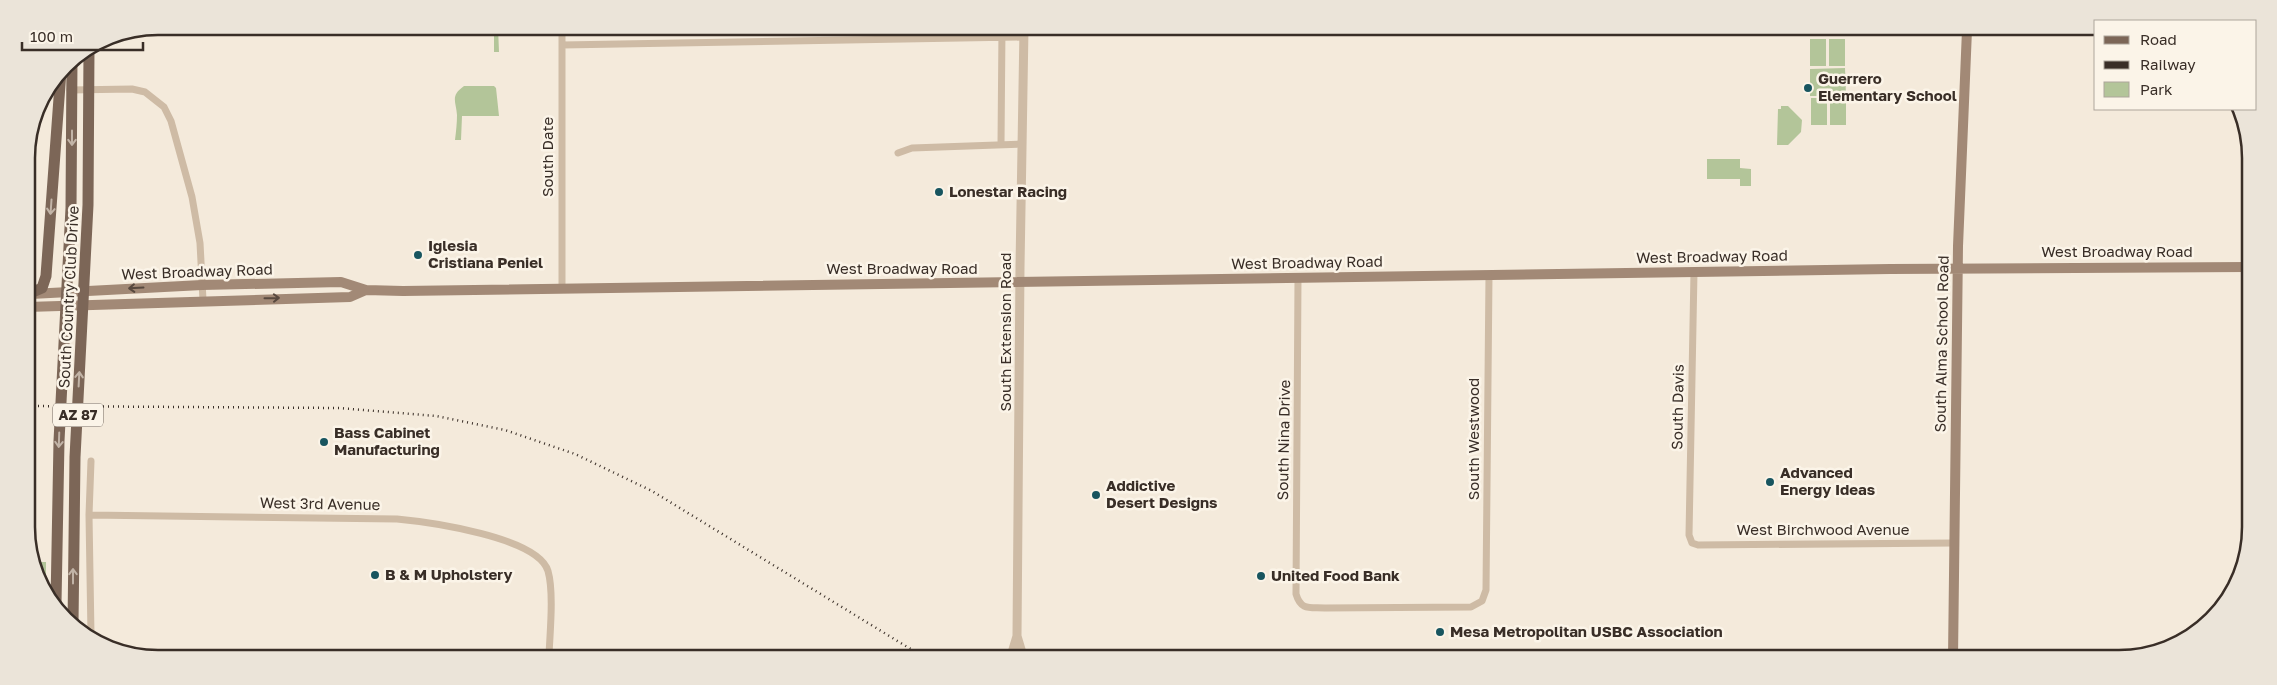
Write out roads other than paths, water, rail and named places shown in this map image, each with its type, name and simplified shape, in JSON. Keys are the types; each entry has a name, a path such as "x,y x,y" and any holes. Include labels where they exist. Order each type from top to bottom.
{"main road":[{"name":"South Alma School Road","path":"1953,650 1958,268 1967,35"},
{"name":"South Country Club Drive","path":"73,616 75,456 88,205 89,57"},
{"name":"South Country Club Drive","path":"56,595 59,440 71,208 72,70"},
{"path":"35,291 42,288 46,276 60,83"},
{"name":"West Broadway Road","path":"35,294 202,285 341,282 366,290 1020,283 1958,268 2242,267"},
{"name":"West Broadway Road","path":"35,307 202,300 350,297 366,290"}],"street":[{"name":"South Date","path":"562,35 562,288"},
{"path":"562,45 1002,37 1011,35"},
{"name":"South Extension Road","path":"1021,650 1017,636 1024,35"},
{"path":"1001,144 1002,37"},
{"path":"59,90 132,90 145,92 164,107 170,121 192,197 200,243 202,300"},
{"path":"898,153 912,148 1022,144"},
{"name":"South Davis","path":"1692,542 1689,535 1694,272"},
{"name":"South Westwood","path":"1298,602 1304,607 1380,608 1472,606 1482,601 1486,590 1489,275"},
{"name":"South Nina Drive","path":"1298,278 1296,594 1298,602"},
{"path":"91,461 89,515 91,630"},
{"name":"West 3rd Avenue","path":"89,515 397,519 468,530 508,542 528,551 543,561 548,571 550,584 550,650"},
{"name":"West Birchwood Avenue","path":"1692,542 1698,544 1954,543"},
{"name":"South Extension Road","path":"1012,650 1017,636"}],"railway":[{"path":"35,406 339,408 436,416 505,430 575,454 652,491 912,650"}],"place":[{"name":"Guerrero Elementary School","path":"1808,88"},
{"name":"Lonestar Racing","path":"939,192"},
{"name":"Iglesia Cristiana Peniel","path":"418,255"},
{"name":"Bass Cabinet Manufacturing","path":"324,442"},
{"name":"Advanced Energy Ideas","path":"1770,482"},
{"name":"Addictive Desert Designs","path":"1096,495"},
{"name":"B & M Upholstery","path":"375,575"},
{"name":"United Food Bank","path":"1261,576"},
{"name":"Mesa Metropolitan USBC Association","path":"1440,632"}]}
